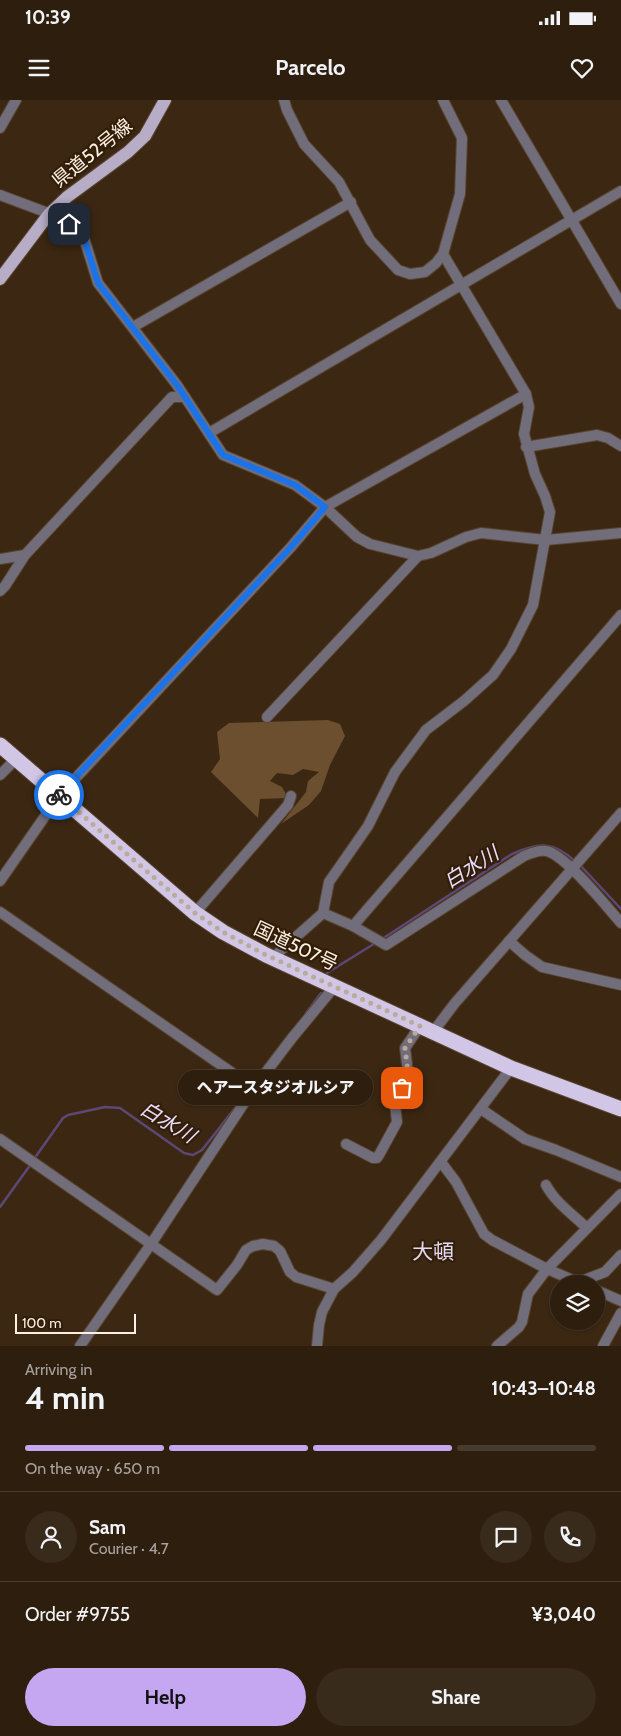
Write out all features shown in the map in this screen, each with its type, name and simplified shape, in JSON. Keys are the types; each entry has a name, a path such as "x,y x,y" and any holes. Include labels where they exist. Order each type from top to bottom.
{"highway":[{"name":"国道507号","path":"0,745 195,913 228,936 511,1068 621,1109"}],"main road":[{"name":"県道52号線","path":"0,279 49,214 67,197 110,167 137,144 151,126 165,100"}],"street":[{"path":"0,128 16,100"},
{"path":"284,100 304,144 339,182 370,240 398,270 410,274 425,272 443,254 460,194 462,138 443,100"},
{"path":"501,100 621,304"},
{"path":"209,433 621,191"},
{"path":"0,195 49,214 78,230 84,238 98,283 185,397 223,455 295,485 325,507 357,537 370,544 418,556 431,553 466,537 480,533 546,540 621,533"},
{"path":"133,328 350,202"},
{"path":"275,959 280,951 324,913 329,882 368,826 395,772 426,730 464,702 493,675 511,649 533,606 546,540 549,506 526,447 524,434 529,407 526,394 443,254"},
{"path":"0,881 59,796 291,547 325,507 526,394"},
{"path":"0,591 25,555 172,397 185,397"},
{"path":"526,447 597,435 608,438 621,446"},
{"path":"0,558 25,555"},
{"path":"267,717 418,556"},
{"path":"353,926 620,618"},
{"path":"0,775 16,758"},
{"path":"195,913 288,805 291,796"},
{"path":"346,1144 373,1158 377,1158 396,1122 395,1105 408,1072 405,1048 454,1003 621,813"},
{"path":"324,913 353,926 386,945 524,856 547,851 573,869 621,923"},
{"path":"0,912 254,1088"},
{"path":"509,941 526,956 542,966 621,985"},
{"path":"80,1346 151,1244 254,1088 335,986"},
{"path":"317,1346 322,1312 334,1289 367,1258 511,1068"},
{"path":"481,1109 525,1140 556,1150 621,1177"},
{"path":"0,1139 216,1290 237,1265 246,1250 253,1246 264,1244 274,1246 280,1251 290,1272 296,1277 334,1289"},
{"path":"441,1162 460,1188 484,1234 492,1240 563,1275"},
{"path":"546,1185 557,1200 587,1228"},
{"path":"497,1346 513,1333 522,1322 528,1294 547,1268 621,1194"},
{"path":"598,1275 605,1272 621,1255"},
{"path":"605,1294 621,1301"},
{"path":"603,1346 621,1313"}],"shaded area":[{"path":"328,720 340,724 345,736 330,765 321,791 309,805 281,824 306,792 308,781 319,772 303,769 293,775 277,773 270,781 282,787 288,798 260,799 258,818 211,772 220,759 217,732 229,723"}],"waterway":[{"name":"白水川","path":"382,939 512,854 522,850 538,846 553,847 561,850 576,862"},
{"name":"白水川","path":"580,865 621,909"},
{"name":"白水川","path":"327,973 377,942"},
{"name":"白水川","path":"306,1013 321,993"},
{"name":"白水川","path":"34,1159 63,1118 68,1115 105,1107 120,1108 184,1153 193,1155 202,1150 235,1108"},
{"name":"白水川","path":"0,1207 31,1164"}],"way so far":[{"path":"59,795 195,913 212,925 266,955 420,1026 405,1048 408,1072 402,1088"}],"place":[{"name":"ヘアースタジオルシア","path":"402,1088"}],"district":[{"name":"大頓","path":"433,1251"}],"route":[{"path":"59,795 291,547 325,507 295,485 223,455 177,385 98,283 84,238 78,230 69,224"}]}
